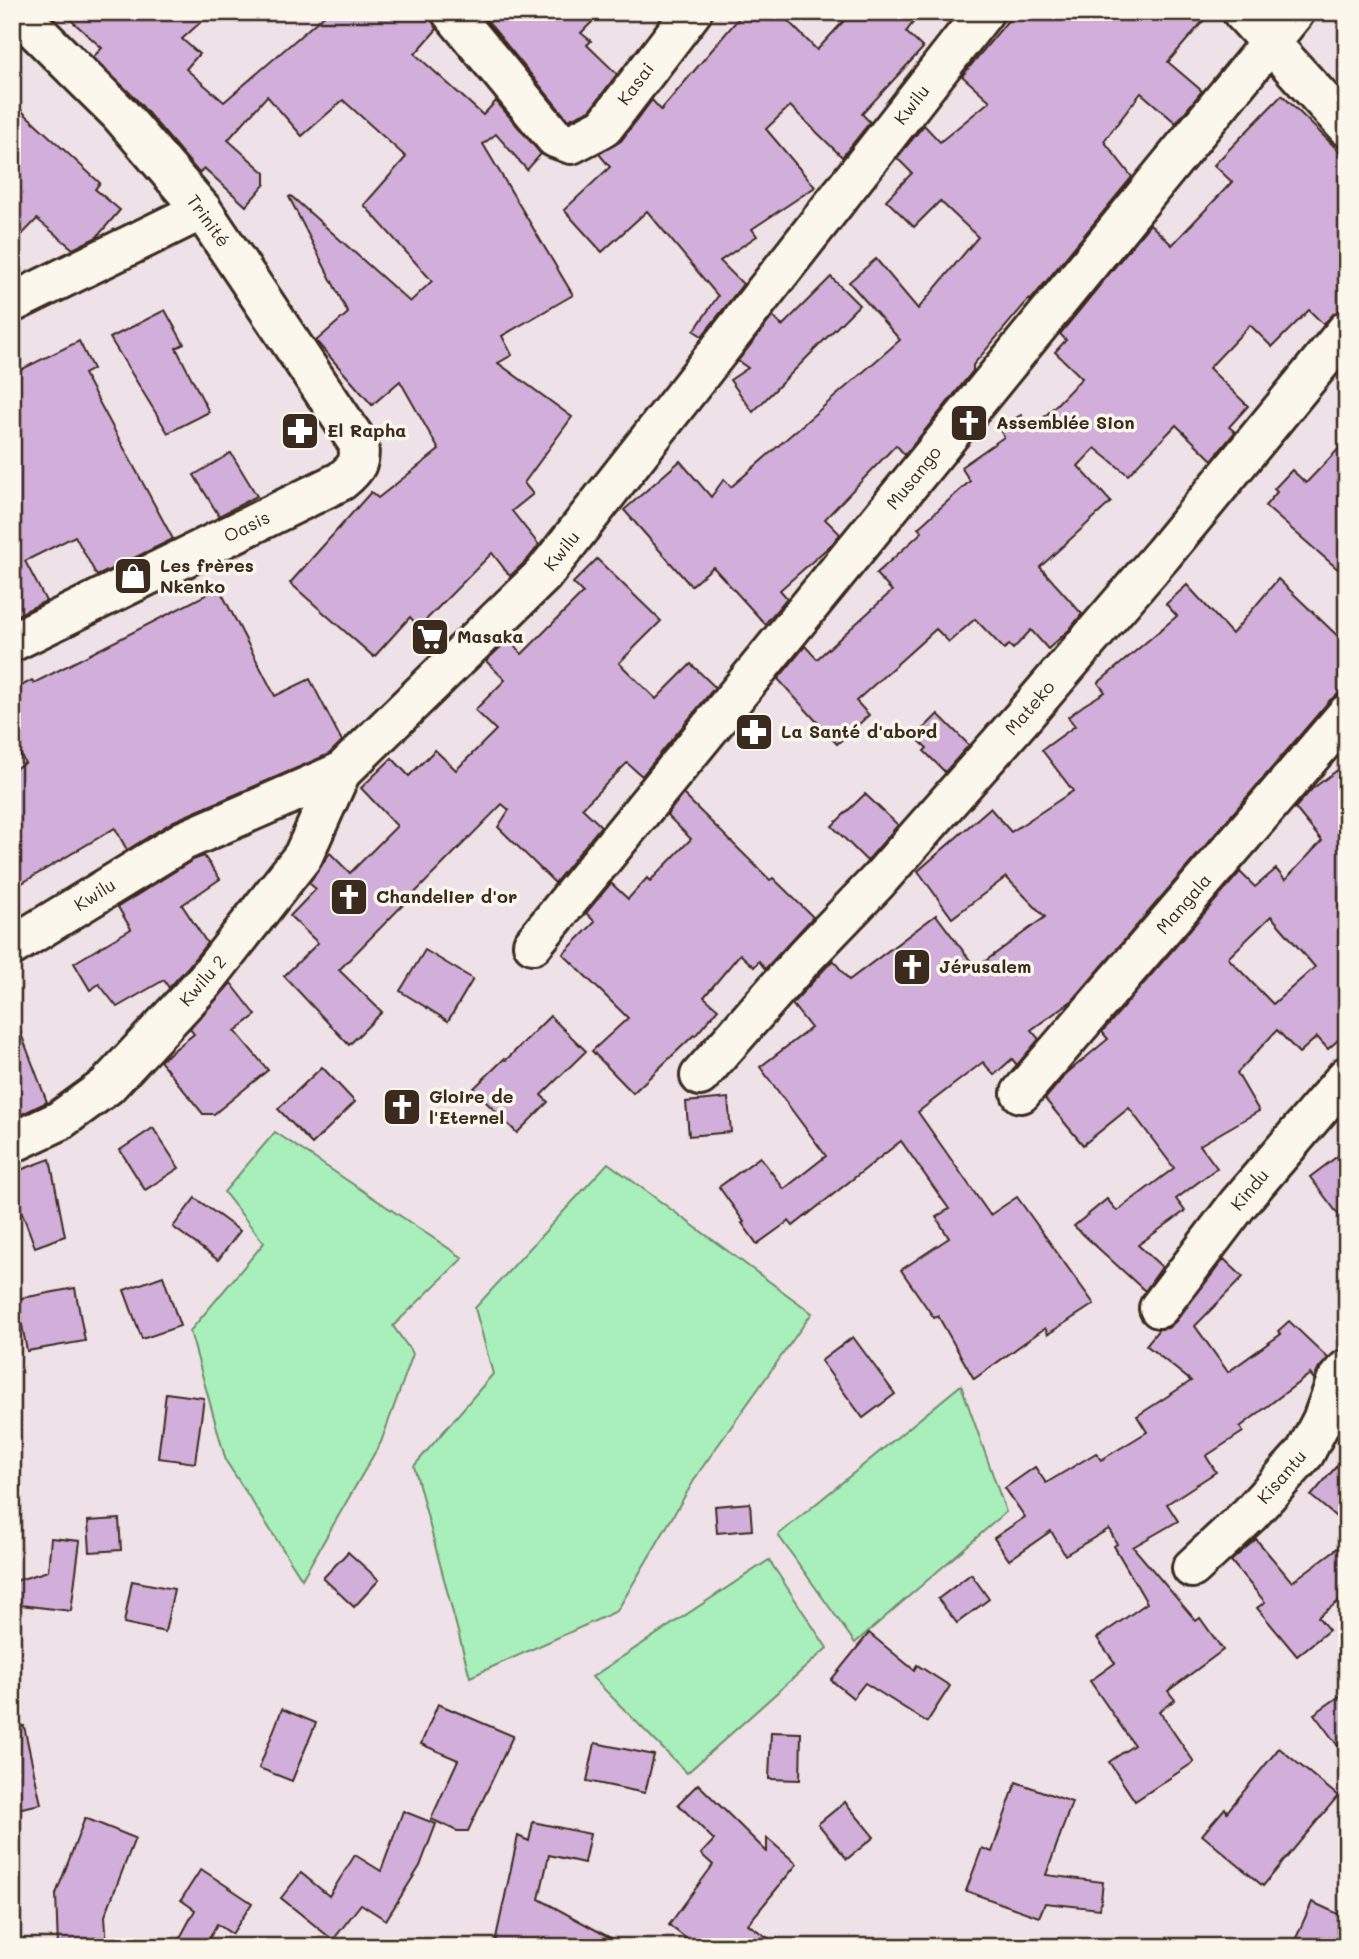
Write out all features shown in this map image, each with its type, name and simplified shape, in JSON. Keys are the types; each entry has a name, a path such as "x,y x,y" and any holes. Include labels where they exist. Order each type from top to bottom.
{"street":[{"name":"Trinité","path":"17,12 119,113 202,210 358,443 360,457"},
{"name":"Kasai","path":"451,12 555,138 571,144 604,127 691,12"},
{"name":"Kwilu","path":"12,946 183,841 341,772 543,575 984,12"},
{"path":"1242,12 1347,127"},
{"name":"Musango","path":"533,944 1295,12"},
{"path":"12,303 202,210"},
{"name":"Mateko","path":"700,1076 1022,718 1163,554 1347,330"},
{"name":"Oasis","path":"12,642 341,481 353,471 360,457"},
{"name":"Mangala","path":"1021,1093 1347,714"},
{"name":"Kwilu 2","path":"12,1143 59,1121 107,1086 204,982 303,856 341,772"},
{"name":"Kindu","path":"1159,1308 1238,1204 1347,1076"},
{"name":"Kisantu","path":"1192,1568 1250,1514 1306,1453 1336,1382 1347,1369"}],"green space":[{"path":"275,1132 463,1258 393,1326 413,1354 381,1442 302,1579 226,1461 190,1331 264,1243 224,1192"},
{"path":"608,1163 812,1313 699,1472 617,1611 470,1677 414,1466 493,1374 475,1308"},
{"path":"961,1385 1006,1512 855,1643 778,1535"},
{"path":"769,1560 827,1648 687,1773 592,1677"}],"building":[{"path":"62,12 212,12 182,39 199,54 186,69 224,102 328,12 430,12 437,29 415,54 483,115 496,101 541,154 527,170 496,134 483,144 573,295 502,336 512,355 498,363 572,417 524,483 533,494 512,511 539,545 510,576 492,553 419,627 410,617 374,657 290,583 371,492 378,498 439,450 400,381 372,405 316,341 348,313 289,197 410,302 432,281 364,205 406,157 343,100 302,136 267,96 228,140 265,173 265,184 246,206 204,168 199,173 136,99 93,57 102,48"},
{"path":"480,12 602,12 581,33 591,41 587,45 617,74 590,110 568,120"},
{"path":"744,12 779,12 817,50 852,12 921,12 906,32 923,48 862,114 870,122 842,157 790,106 766,129 815,187 752,229 757,236 720,261 743,284 702,336 694,331 718,296 647,211 602,252 564,210 610,167 599,154 621,141 652,100 661,110"},
{"path":"1015,12 1211,12 1168,62 1202,91 1176,123 1141,93 1104,141 1132,177 1030,301 1029,299 973,365 973,371 905,455 896,445 825,519 840,534 780,590 787,598 765,624 713,567 691,586 624,510 680,461 711,497 724,479 731,487 900,340 849,282 876,259 918,309 978,237 940,201 914,227 886,200 912,173 897,158 924,125 940,142 990,101 962,76"},
{"path":"1282,95 1347,159 1347,309 1339,310 1323,324 1309,310 1272,347 1250,325 1209,368 1248,406 1229,427 1235,432 1212,460 1176,425 1128,475 1095,448 1078,466 1111,502 1040,567 1082,614 1048,649 1031,630 1013,649 1009,645 1004,649 975,619 949,642 936,629 856,701 869,715 837,744 778,679 805,646 817,659 892,591 876,574 922,532 918,528 970,481 961,467 1004,437 999,428 1021,415 1031,431 1082,378 1055,352 1066,340 1060,334 1150,224 1172,245 1232,182 1214,165"},
{"path":"12,102 100,183 95,189 120,210 97,237 73,249 37,219 12,245"},
{"path":"831,277 859,305 753,412 730,380 748,368 738,361 773,316 782,326"},
{"path":"165,310 184,344 176,348 209,412 168,433 110,338"},
{"path":"79,341 93,369 84,374 173,539 97,576 75,536 25,561 46,601 13,617 12,374"},
{"path":"1347,440 1347,577 1265,506 1277,492 1274,489 1292,470 1306,483"},
{"path":"231,453 257,496 219,516 194,475"},
{"path":"597,559 661,621 619,663 656,699 691,664 715,687 642,776 627,763 582,808 601,826 555,883 498,827 509,810 502,804 339,970 382,1012 349,1045 284,976 318,943 290,916 316,889 309,883 330,853 350,873 397,826 361,788 392,758 409,776 435,750 456,770 496,730 475,710 505,680 486,661 508,640 522,654 583,593 573,583"},
{"path":"1278,579 1347,645 1347,693 1339,694 1330,700 1073,1000 1031,1030 1039,1039 1017,1065 1012,1059 994,1075 983,1062 918,1112 990,1215 1017,1197 1094,1304 1048,1334 1045,1328 974,1379 938,1316 934,1318 901,1270 949,1238 936,1217 949,1209 901,1141 793,1226 789,1221 757,1244 742,1223 744,1222 719,1187 760,1157 784,1189 826,1156 760,1067 811,1028 792,1004 833,960 849,980 936,915 976,968 1045,917 1006,877 952,918 918,871 990,808 1011,832 1073,791 1042,750 1075,726 1068,717 1105,692 1098,683 1177,616 1166,604 1187,585 1232,634"},
{"path":"219,588 275,696 310,679 342,741 329,754 174,821 127,850 115,828 12,889 12,770 25,763 12,738 12,691 32,680 34,683"},
{"path":"938,714 969,745 945,772 924,751 927,748 915,737"},
{"path":"1347,763 1347,1032 1328,1049 1317,1037 1299,1053 1277,1030 1237,1073 1259,1111 1200,1145 1217,1168 1176,1199 1185,1211 1138,1245 1162,1267 1145,1291 1074,1226 1107,1199 1117,1211 1174,1168 1129,1108 1083,1145 1045,1099 1067,1073 1108,1039 1102,1032 1240,872 1255,887 1276,869 1285,880 1322,841 1295,808 1312,789","holes":["1271,916 1315,967 1273,1004 1228,958"]},
{"path":"683,794 770,880 773,878 813,917 765,969 759,961 754,967 740,954 704,997 718,1009 695,1036 633,1093 592,1051 628,1018 563,954 595,922 586,913 611,883 628,899 647,878 650,881 691,839 667,815"},
{"path":"865,794 898,825 867,861 832,826"},
{"path":"204,856 220,879 182,905 207,943 187,968 169,988 164,980 117,1007 99,984 90,990 74,963 131,929 118,907 193,860"},
{"path":"425,950 473,979 448,1021 400,991"},
{"path":"231,983 256,1015 235,1031 268,1070 214,1114 203,1114 160,1061 194,1034 190,1029"},
{"path":"550,1016 586,1051 541,1095 548,1102 517,1133 473,1089"},
{"path":"12,1018 15,1018 47,1102 12,1119"},
{"path":"322,1067 355,1102 312,1144 278,1109"},
{"path":"728,1098 731,1132 689,1136 686,1102"},
{"path":"153,1128 179,1168 145,1190 120,1150"},
{"path":"1347,1149 1347,1226 1310,1177"},
{"path":"50,1159 65,1236 35,1247 12,1186 12,1173"},
{"path":"195,1198 240,1231 218,1260 173,1227"},
{"path":"1224,1259 1243,1277 1195,1326 1228,1372 1281,1334 1278,1331 1289,1321 1328,1358 1314,1379 1310,1374 1240,1427 1243,1432 1206,1456 1216,1472 1167,1504 1178,1521 1133,1547 1196,1621 1200,1618 1223,1650 1168,1691 1175,1700 1159,1711 1194,1762 1135,1801 1109,1762 1134,1745 1090,1681 1115,1663 1097,1638 1147,1603 1114,1546 1117,1544 1109,1529 1065,1555 1051,1531 1009,1560 994,1538 1025,1517 1005,1488 1035,1467 1046,1483 1096,1453 1101,1460 1147,1432 1137,1416 1191,1381 1146,1345 1159,1329 1168,1328 1176,1321"},
{"path":"163,1276 180,1326 142,1339 124,1290"},
{"path":"75,1288 85,1341 27,1351 17,1299"},
{"path":"853,1337 895,1394 863,1418 821,1361"},
{"path":"166,1393 204,1398 195,1463 158,1458"},
{"path":"1347,1454 1347,1526 1311,1496"},
{"path":"750,1503 752,1530 717,1533 715,1506"},
{"path":"119,1519 121,1550 90,1552 88,1521"},
{"path":"51,1538 80,1541 71,1611 12,1604 12,1582 48,1571"},
{"path":"1256,1539 1292,1582 1347,1541 1347,1595 1318,1617 1329,1630 1297,1656 1257,1608 1265,1602 1231,1561"},
{"path":"348,1552 379,1580 354,1607 323,1578"},
{"path":"971,1574 989,1599 957,1623 938,1599"},
{"path":"132,1581 174,1589 165,1632 124,1623"},
{"path":"869,1633 914,1670 917,1665 950,1686 927,1722 865,1683 853,1698 831,1680"},
{"path":"1347,1691 1347,1758 1314,1714"},
{"path":"438,1704 513,1736 468,1831 457,1831 431,1819 458,1760 421,1744"},
{"path":"282,1709 316,1723 292,1781 259,1768"},
{"path":"24,1726 41,1804 12,1810 12,1728"},
{"path":"771,1732 801,1733 800,1780 769,1779"},
{"path":"595,1743 654,1755 645,1793 587,1781"},
{"path":"1279,1748 1338,1796 1263,1886 1202,1835 1225,1808 1227,1812"},
{"path":"1016,1782 1072,1802 1046,1875 1103,1882 1100,1909 1045,1903 1039,1917 966,1891 982,1848 992,1852"},
{"path":"698,1784 767,1852 767,1838 797,1864 748,1924 781,1947 697,1947 669,1925 713,1865 701,1854 714,1840 678,1804"},
{"path":"845,1802 874,1837 847,1859 818,1824"},
{"path":"403,1811 436,1824 420,1866 386,1920 361,1904 333,1940 281,1898 301,1873 329,1896 355,1855 381,1871"},
{"path":"85,1818 135,1838 105,1916 107,1947 58,1947 56,1894"},
{"path":"533,1822 590,1834 584,1863 549,1855 539,1899 627,1947 494,1947 518,1836 529,1841"},
{"path":"201,1869 252,1903 232,1934 217,1924 205,1947 175,1947 195,1910 181,1900"},
{"path":"1312,1902 1347,1918 1347,1947 1292,1947"}],"place":[{"name":"Assemblée Sion","path":"969,423"},
{"name":"El Rapha","path":"300,431"},
{"name":"Les frères Nkenko","path":"133,576"},
{"name":"Masaka","path":"430,637"},
{"name":"La Santé d'abord","path":"754,732"},
{"name":"Chandelier d'or","path":"349,897"},
{"name":"Jérusalem","path":"912,967"},
{"name":"Gloire de l'Eternel","path":"402,1107"}]}
